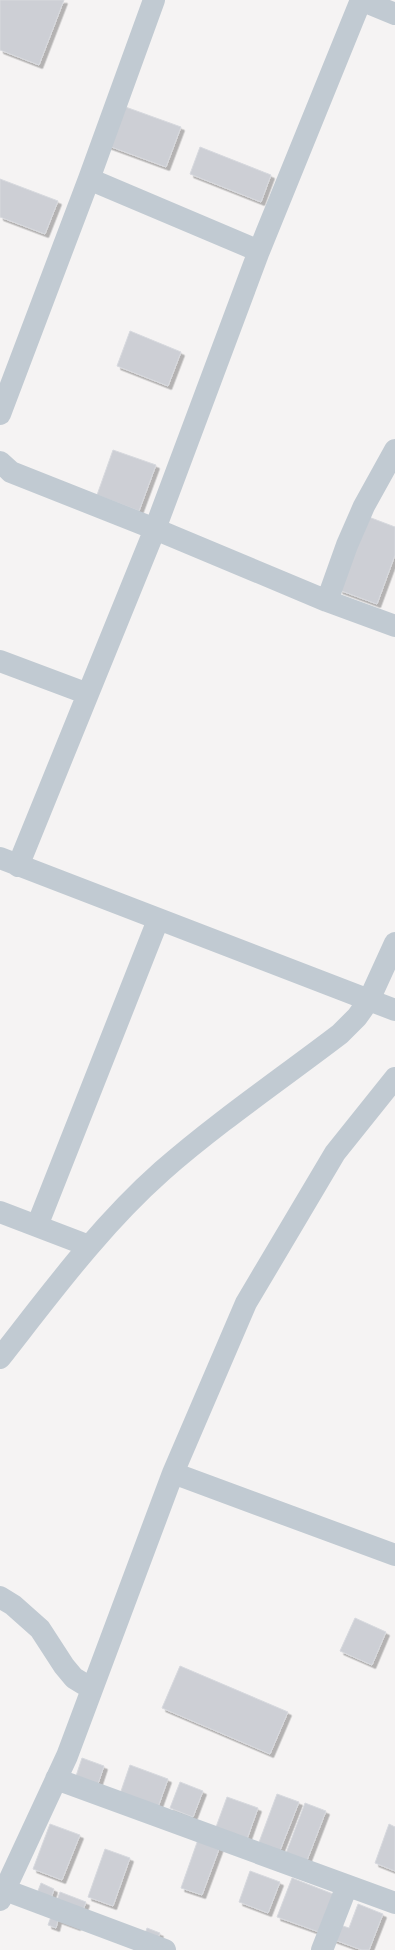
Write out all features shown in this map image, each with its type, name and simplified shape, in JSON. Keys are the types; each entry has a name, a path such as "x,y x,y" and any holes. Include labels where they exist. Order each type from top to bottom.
{"street":[{"path":"0,414 89,179 154,0"},
{"path":"395,14 361,0 259,251 155,529 88,694 9,862 395,1010"},
{"path":"89,179 259,251"},
{"path":"327,601 347,545 364,506 395,450"},
{"path":"0,462 11,472 155,529 327,601 395,626"},
{"path":"0,660 88,694"},
{"path":"37,1226 158,920"},
{"path":"0,1358 72,1266 162,1171 340,1034 357,1017 369,1000 395,942"},
{"path":"164,1950 2,1895 56,1779 92,1689 173,1473 246,1303 335,1153 395,1078"},
{"path":"0,1212 90,1246"},
{"path":"173,1473 395,1555"},
{"path":"0,1598 13,1605 40,1629 64,1666 74,1678 92,1689"},
{"path":"56,1779 395,1903"},
{"path":"322,1950 347,1886"}],"building":[{"path":"0,0 64,0 39,65 0,50"},
{"path":"120,105 181,127 166,167 106,145"},
{"path":"200,147 271,175 261,202 190,174"},
{"path":"0,179 58,201 45,234 0,217"},
{"path":"130,331 181,352 168,386 117,366"},
{"path":"113,450 156,465 139,511 97,495"},
{"path":"366,516 395,527 395,555 377,604 339,590"},
{"path":"355,1618 386,1632 372,1665 340,1651"},
{"path":"180,1666 288,1712 270,1754 162,1708"},
{"path":"82,1758 104,1766 98,1784 76,1776"},
{"path":"130,1765 168,1779 158,1807 120,1794"},
{"path":"180,1782 203,1791 193,1817 170,1808"},
{"path":"277,1794 299,1802 279,1853 258,1845"},
{"path":"227,1797 258,1808 247,1839 216,1827"},
{"path":"305,1803 326,1811 306,1863 285,1856"},
{"path":"50,1824 80,1835 62,1880 33,1869"},
{"path":"389,1824 395,1827 395,1871 375,1863"},
{"path":"200,1834 222,1841 202,1895 181,1888"},
{"path":"105,1849 130,1858 113,1906 88,1897"},
{"path":"250,1871 280,1882 268,1913 239,1902"},
{"path":"292,1878 333,1894 319,1932 277,1917"},
{"path":"41,1883 54,1889 50,1902 36,1896"},
{"path":"60,1892 86,1902 77,1927 58,1920 56,1928 48,1925"},
{"path":"358,1904 383,1914 369,1950 362,1950 332,1939 337,1924 349,1928"},
{"path":"147,1928 160,1933 153,1950 140,1948"}]}
